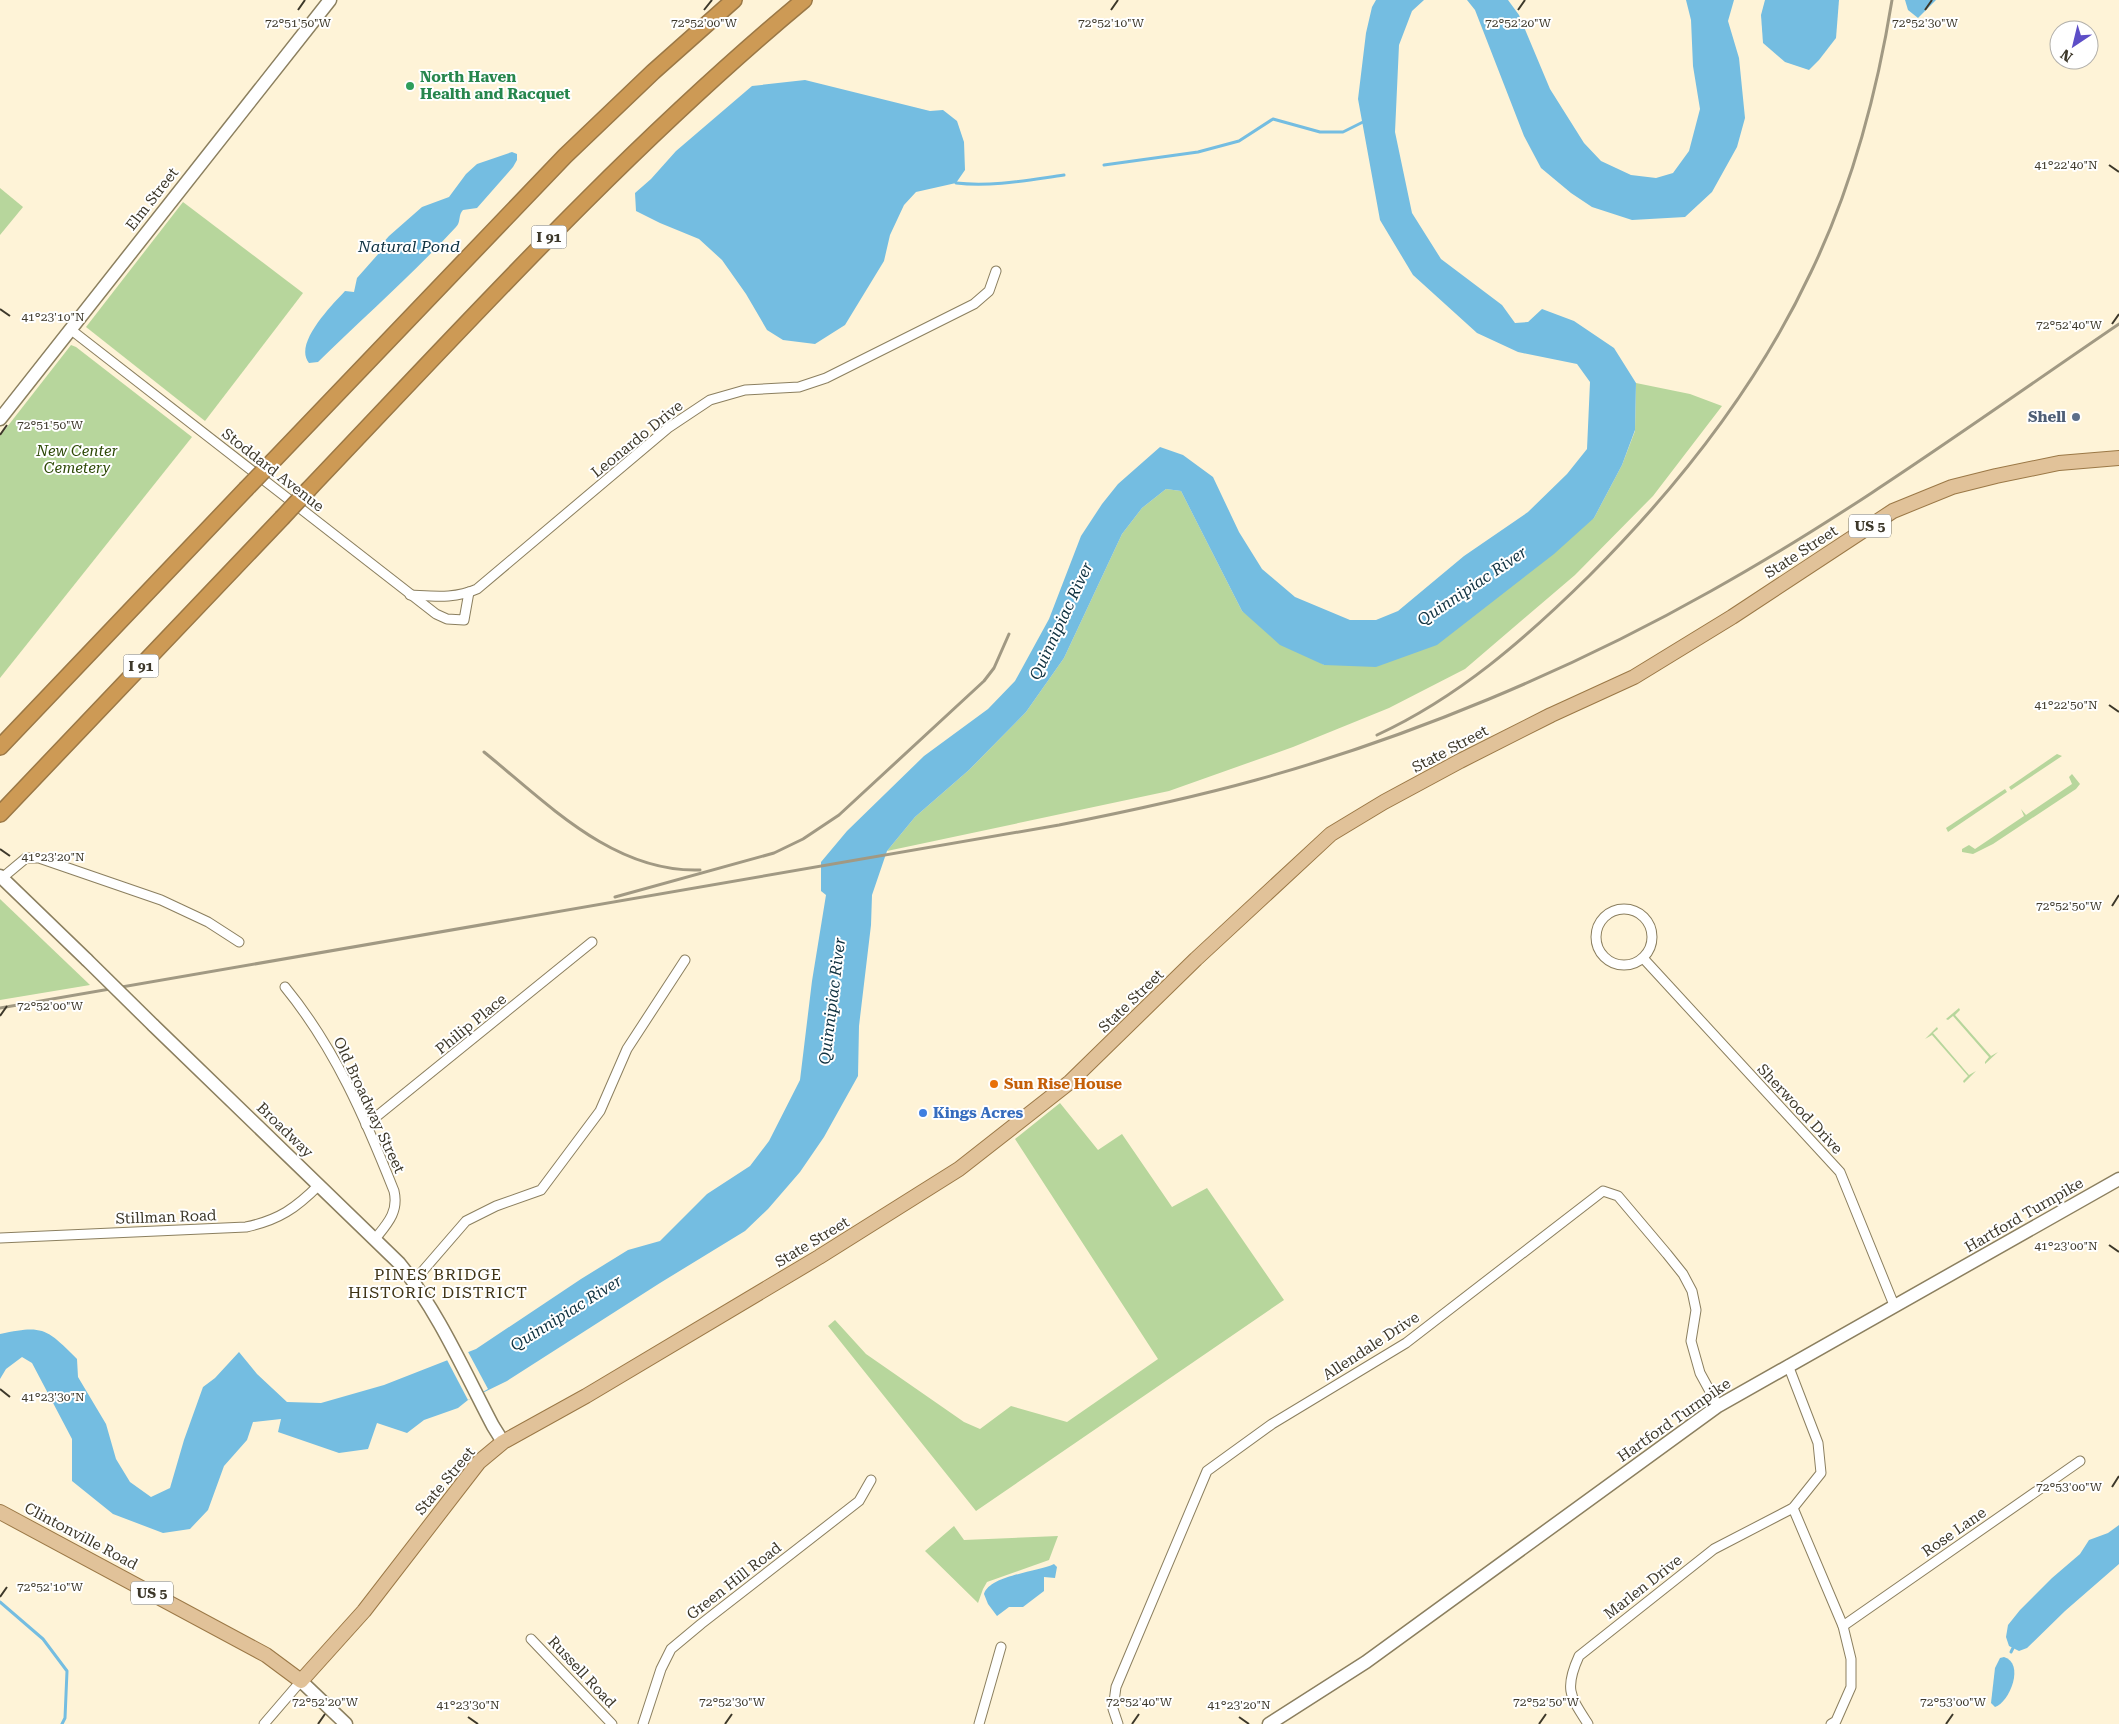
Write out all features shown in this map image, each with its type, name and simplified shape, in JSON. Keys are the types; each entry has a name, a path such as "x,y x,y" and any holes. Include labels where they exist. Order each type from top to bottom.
{"highway":[{"path":"0,747 559,162 639,85 734,0"},
{"name":"I 91","path":"0,814 551,235 703,87 804,0"}],"main road":[{"name":"Elm Street","path":"0,419 330,0"},
{"name":"State Street","path":"301,1681 364,1611 474,1469 503,1442 586,1396 819,1258 959,1169 1070,1082 1196,960 1331,834 1460,761 1551,715 1634,677 1732,617 1893,511 1952,488 1996,476 2077,461 2119,458"},
{"name":"Broadway","path":"1,877 375,1239 412,1280 503,1442"},
{"name":"Hartford Turnpike","path":"1270,1724 1366,1662 1718,1406 2119,1179"},
{"name":"Clintonville Road","path":"0,1512 266,1655 301,1681"},
{"path":"301,1681 346,1724"}],"street":[{"name":"Leonardo Drive","path":"410,594 447,597 469,592 487,582 668,428 710,400 745,390 799,387 826,378 974,304 989,291 996,271"},
{"name":"Stoddard Avenue","path":"70,329 441,617 464,620 469,592"},
{"path":"1,877 22,861 30,857 39,858 168,903 208,922 239,942"},
{"path":"1624,908 1642,914 1652,931 1652,941 1649,950 1643,958 1627,965 1618,964 1603,956 1596,939 1596,930 1605,915 1614,910 1624,908"},
{"name":"Philip Place","path":"366,1125 494,1024 592,942"},
{"name":"Sherwood Drive","path":"1643,958 1840,1172 1894,1305"},
{"path":"412,1280 421,1273 466,1221 496,1206 541,1190 600,1111 627,1049 685,960"},
{"name":"Old Broadway Street","path":"285,987 328,1047 366,1125 390,1182 396,1204 390,1221 375,1239"},
{"name":"Stillman Road","path":"0,1238 246,1226 265,1223 287,1213 319,1185"},
{"name":"Allendale Drive","path":"1118,1724 1113,1708 1116,1687 1207,1471 1272,1424 1406,1343 1603,1191 1618,1196 1678,1267 1692,1291 1696,1310 1691,1341 1700,1374 1718,1406"},
{"name":"Marlen Drive","path":"1588,1724 1569,1690 1572,1671 1578,1656 1714,1549 1793,1508 1821,1472 1818,1444 1788,1365"},
{"name":"Rose Lane","path":"1843,1626 2080,1461"},
{"name":"Green Hill Road","path":"643,1724 661,1669 671,1649 859,1501 871,1480"},
{"path":"1793,1508 1843,1626 1852,1660 1851,1687 1836,1721 1831,1724"},
{"name":"Russell Road","path":"531,1639 612,1724"},
{"path":"979,1724 1001,1647"},
{"name":"State Street","path":"264,1724 301,1681"}],"green space":[{"path":"0,188 23,207 0,235"},
{"path":"183,202 303,293 205,421 86,327"},
{"name":"New Center Cemetery","path":"71,345 192,437 0,678 0,436"},
{"path":"1636,383 1690,394 1722,406 1653,496 1575,575 1465,669 1389,708 1293,747 1169,791 887,851 915,817 969,770 1026,712 1064,658 1122,534 1142,508 1166,489 1181,491 1242,611 1324,665 1594,518 1622,465 1635,431"},
{"path":"2057,754 2062,756 2011,790 2009,787"},
{"path":"2072,774 2080,784 2076,789 1993,844 1973,854 1962,852 1962,849 1969,845 1975,849 2024,816 2021,809 2026,815 2072,784 2069,777"},
{"path":"2005,789 2007,792 1948,832 1946,828"},
{"path":"0,899 90,985 0,1000"},
{"path":"1959,1008 1960,1010 1955,1015 1991,1056 1998,1052 1985,1064 1989,1057 1953,1016 1948,1020 1946,1019"},
{"path":"1937,1027 1938,1029 1933,1033 1969,1075 1976,1071 1964,1083 1963,1081 1968,1076 1932,1035 1925,1039"},
{"path":"1060,1103 1098,1150 1122,1134 1172,1207 1207,1188 1284,1300 976,1511 828,1326 835,1320 866,1354 964,1422 980,1429 1011,1406 1067,1422 1158,1359 1015,1139"},
{"path":"954,1526 964,1540 1058,1536 1049,1560 987,1582 978,1603 925,1551"}],"water":[{"name":"Quinnipiac River","path":"1376,0 1424,0 1412,11 1399,45 1395,132 1412,213 1441,259 1502,305 1515,323 1528,322 1542,309 1574,321 1614,348 1636,383 1635,430 1622,465 1594,518 1554,554 1437,645 1376,667 1324,665 1280,645 1242,611 1181,491 1166,489 1142,508 1122,534 1064,658 1026,712 969,770 915,817 887,851 872,895 871,925 859,1026 858,1076 824,1137 800,1172 768,1209 745,1231 507,1381 468,1400 458,1408 424,1420 407,1433 377,1423 368,1449 339,1453 278,1432 281,1419 253,1422 247,1440 224,1466 208,1510 190,1529 163,1533 113,1514 72,1481 72,1439 32,1363 22,1357 6,1369 0,1379 0,1334 26,1330 43,1332 58,1341 77,1359 78,1377 106,1424 116,1459 130,1482 151,1497 170,1488 184,1440 203,1387 215,1378 239,1352 257,1374 287,1402 321,1403 384,1385 476,1349 628,1250 660,1241 707,1194 750,1166 769,1141 800,1080 812,981 826,895 821,891 821,862 847,831 924,756 988,709 1015,681 1049,619 1081,536 1118,484 1160,447 1183,455 1213,477 1239,532 1262,569 1295,597 1350,620 1376,620 1398,611 1464,556 1528,512 1567,474 1587,449 1590,382 1577,364 1518,352 1477,333 1413,275 1380,220 1358,99 1366,33 1372,7"},
{"path":"1467,0 1508,0 1519,15 1550,89 1584,143 1601,161 1631,175 1656,178 1673,173 1689,151 1700,109 1693,66 1691,20 1686,0 1734,0 1728,21 1739,58 1745,118 1737,147 1712,192 1685,217 1632,220 1592,207 1571,193 1541,168 1524,136 1475,10"},
{"path":"1765,0 1839,0 1836,38 1809,70 1785,62 1763,43 1761,15"},
{"path":"1905,0 1936,0 1918,18 1908,10"},
{"path":"805,80 930,111 943,110 957,121 964,142 965,170 956,183 916,192 904,205 890,235 884,261 845,325 815,344 783,340 767,330 746,294 722,260 699,239 636,211 635,193 651,179 676,151 752,86"},
{"name":"Natural Pond","path":"512,152 517,154 517,160 513,167 477,208 463,210 460,214 458,225 423,262 318,362 309,363 305,355 306,346 316,325 345,291 354,292 357,278 380,252 382,244 389,236 422,207 449,197 466,174 477,164"},
{"path":"2119,1525 2119,1564 2065,1611 2027,1648 2019,1651 2009,1646 2006,1637 2008,1625 2020,1610 2052,1578 2080,1554 2089,1540 2108,1533"},
{"path":"1054,1564 1057,1567 1055,1578 1044,1577 1044,1591 1023,1607 1009,1607 997,1616 988,1604 984,1594 995,1582"},
{"path":"2004,1657 2014,1667 2013,1682 2006,1698 1995,1707 1991,1703 1995,1668 2000,1658"}],"pier":[{"path":"467,1350 488,1389 468,1400 446,1358"}],"waterway":[{"path":"1104,165 1198,152 1239,141 1273,119 1320,132 1343,132 1365,121"},
{"path":"956,183 996,184 1064,175"},
{"path":"0,1602 43,1639 67,1671 65,1718 62,1724"},
{"path":"2011,1652 2013,1648"}],"railway":[{"path":"1377,735 1407,720 1463,685 1490,665 1540,622 1622,542 1654,507 1713,434 1766,356 1790,314 1826,240 1851,173 1871,105 1892,0"},
{"path":"0,1008 1059,825 1207,793 1314,763 1431,722 1489,699 1603,648 1658,620 1764,561 1816,529 1968,428 2119,324"},
{"path":"615,897 774,853 803,839 839,815 984,681 994,668 1009,634"},
{"path":"484,752 557,813 610,847 638,860 668,868 700,870"}],"place":[{"name":"North Haven Health and Racquet","path":"410,86"},
{"name":"Shell","path":"2076,417"},
{"name":"Sun Rise House","path":"994,1084"},
{"name":"Kings Acres","path":"923,1113"}],"district":[{"name":"PINES BRIDGE HISTORIC DISTRICT","path":"438,1283"}]}
